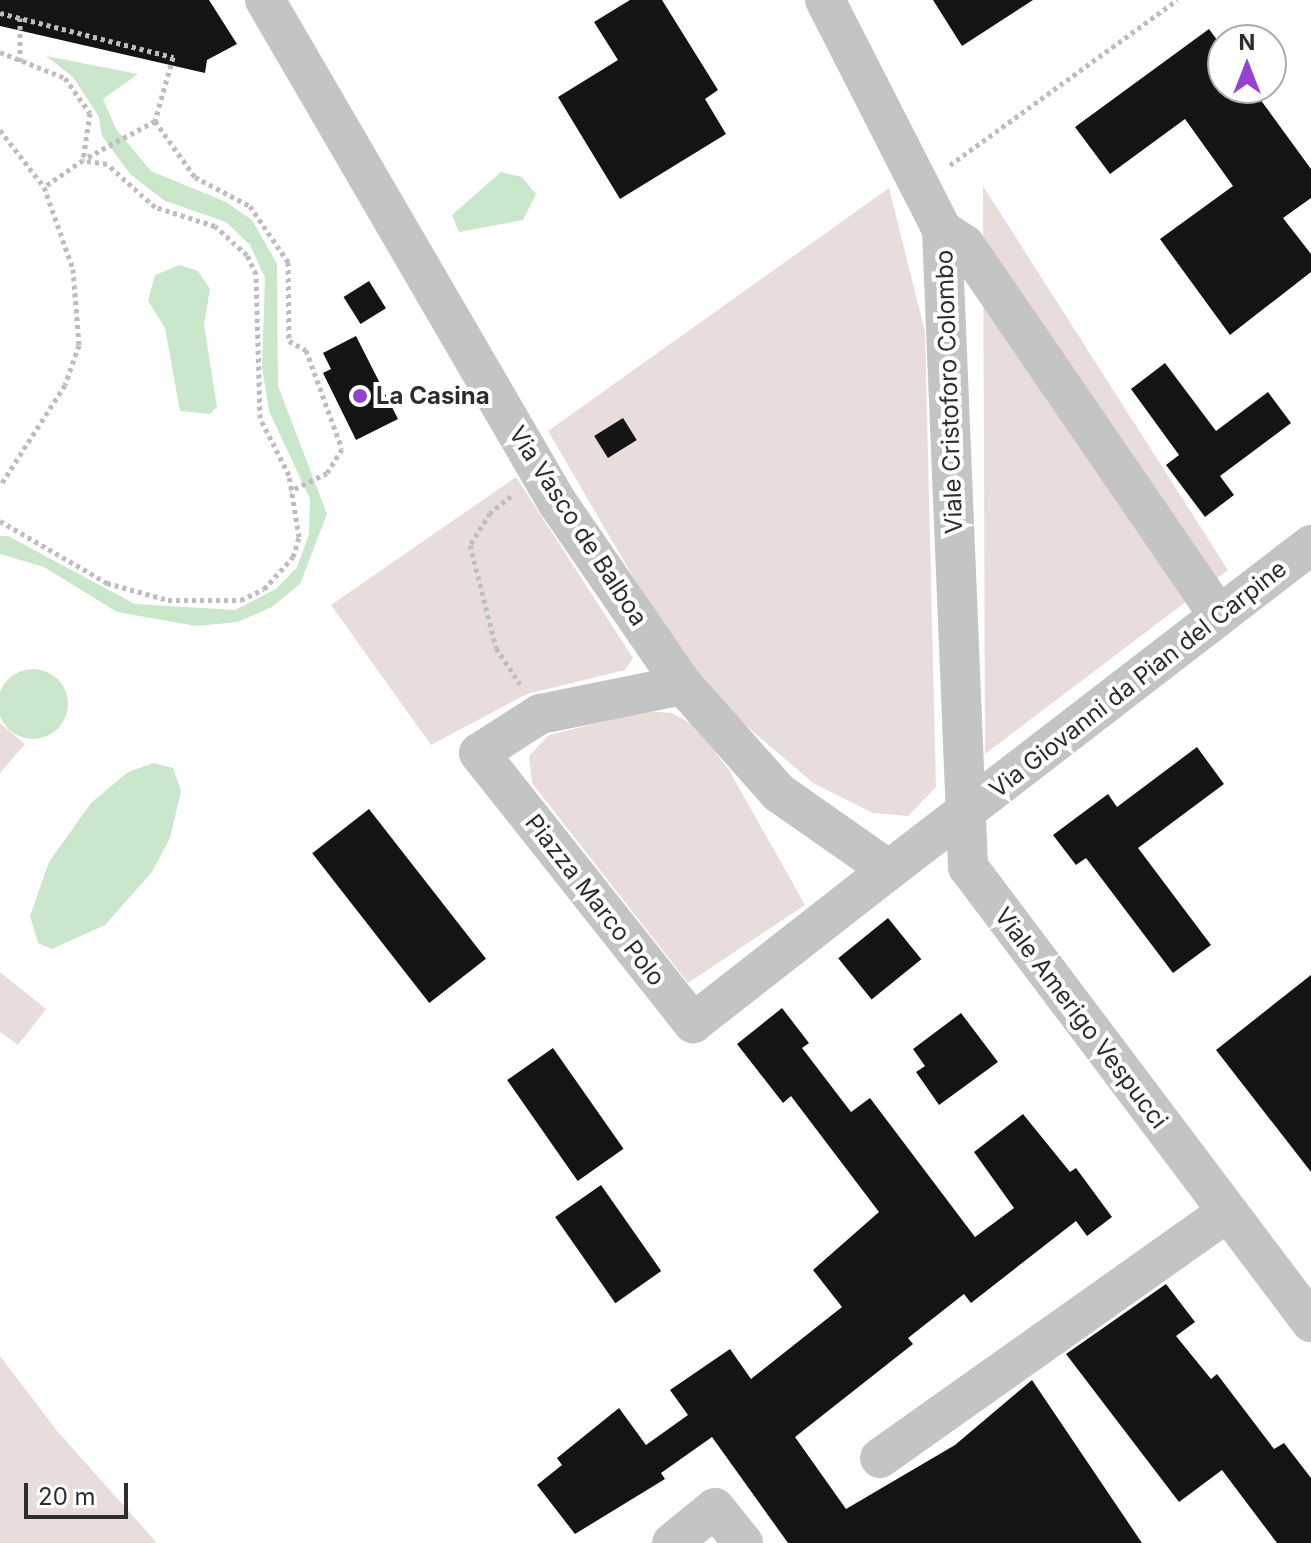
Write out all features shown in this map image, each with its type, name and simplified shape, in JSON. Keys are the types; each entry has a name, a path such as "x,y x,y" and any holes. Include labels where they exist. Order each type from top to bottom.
{"street":[{"name":"Via Vasco de Balboa","path":"265,0 543,479 683,685 779,793 889,870"},
{"name":"Viale Cristoforo Colombo","path":"825,0 942,230 965,813"},
{"path":"942,230 965,245 1218,615"},
{"name":"Via Giovanni da Pian del Carpine","path":"965,813 1311,545"},
{"name":"Piazza Marco Polo","path":"683,685 540,714 479,753 693,1023 889,870"},
{"path":"889,870 965,813"},
{"name":"Viale Amerigo Vespucci","path":"965,813 968,867 1311,1322"},
{"path":"880,1458 1227,1212"},
{"path":"672,1543 715,1508 743,1543"}],"path":[{"path":"920,187 1177,0"},
{"path":"0,13 173,57 167,90 155,121 98,149 44,187"},
{"path":"20,18 20,65"},
{"path":"0,52 20,65 41,64 65,78 90,113 83,160"},
{"path":"155,121 195,177 250,206 288,262 289,341 306,350 342,449 327,473 290,491"},
{"path":"0,130 44,187 73,269 79,345 65,385 0,486"},
{"path":"0,521 107,583 147,598 241,600 278,579 293,557 298,510 290,491 289,475 260,418 256,274 247,255 215,226 155,207 107,164 83,160"},
{"path":"540,714 496,648 470,545 490,513 543,479"}],"shaded area":[{"path":"46,56 138,74 103,99 116,129 151,171 226,202 252,220 277,264 278,386 327,514 300,584 272,607 238,622 196,626 117,612 44,567 0,554 0,536 8,536 135,604 235,610 276,589 297,567 309,534 310,499 269,411 262,367 265,278 250,245 226,222 165,201 130,174 102,136 99,117 73,77"},
{"path":"501,172 522,177 536,194 523,220 459,232 452,215"},
{"path":"983,186 1228,570 985,754"},
{"path":"889,188 925,332 936,787 908,816 873,813 813,783 729,711 667,635 548,431"},
{"path":"180,265 198,271 210,289 204,325 217,407 210,414 180,411 165,328 148,301 155,275"},
{"path":"516,477 633,658 625,670 527,694 431,745 331,605"},
{"path":"33,669 58,679 68,704 58,729 33,739 8,729 -2,704 8,679"},
{"path":"645,711 672,713 695,726 729,770 805,905 688,983 532,783 529,756 549,735"},
{"path":"0,723 25,744 0,773"},
{"path":"154,763 173,768 181,791 170,838 152,872 105,925 52,949 38,943 30,916 49,862 91,803 128,772"},
{"path":"0,972 46,1009 18,1045 0,1032"},
{"path":"0,1356 58,1432 157,1543 0,1543"}],"building":[{"path":"0,0 209,0 237,44 207,60 205,73 0,26"},
{"path":"630,0 662,0 718,90 705,99 726,134 620,199 558,97 618,60 594,22"},
{"path":"933,0 1033,0 962,46"},
{"path":"1207,30 1207,104 1264,104 1311,169 1311,198 1283,218 1311,254 1311,272 1230,335 1160,239 1233,186 1185,119 1110,174 1075,127"},
{"path":"369,281 386,308 361,324 344,297"},
{"name":"La Casina","path":"356,336 398,419 356,440 323,373 331,369 323,353"},
{"path":"1165,363 1216,431 1268,392 1291,423 1220,476 1234,495 1205,517 1166,465 1179,455 1131,389"},
{"path":"623,418 637,440 608,458 594,436"},
{"path":"1197,747 1224,784 1138,848 1211,945 1173,973 1086,858 1076,865 1053,835 1108,794 1117,807"},
{"path":"369,809 486,959 429,1003 312,853"},
{"path":"888,918 921,959 872,999 838,958"},
{"path":"1311,975 1311,1172 1216,1050"},
{"path":"782,1008 809,1043 802,1048 851,1112 870,1098 975,1237 1014,1208 974,1152 1023,1114 1070,1172 1076,1168 1112,1217 1087,1236 1076,1221 971,1303 964,1294 908,1338 913,1344 795,1437 846,1509 955,1445 1032,1380 1142,1543 788,1543 712,1437 661,1473 665,1479 575,1534 537,1485 562,1465 557,1458 619,1408 646,1445 688,1415 670,1390 730,1349 751,1379 842,1307 813,1270 879,1212 791,1096 783,1103 737,1044"},
{"path":"961,1013 998,1062 939,1105 916,1072 925,1066 913,1049"},
{"path":"553,1048 624,1149 578,1181 507,1080"},
{"path":"601,1185 661,1271 615,1303 555,1217"},
{"path":"1166,1284 1195,1322 1176,1336 1211,1379 1217,1374 1274,1449 1284,1443 1311,1478 1311,1543 1277,1543 1222,1470 1179,1502 1066,1354"}],"place":[{"name":"La Casina","path":"360,396"}]}
